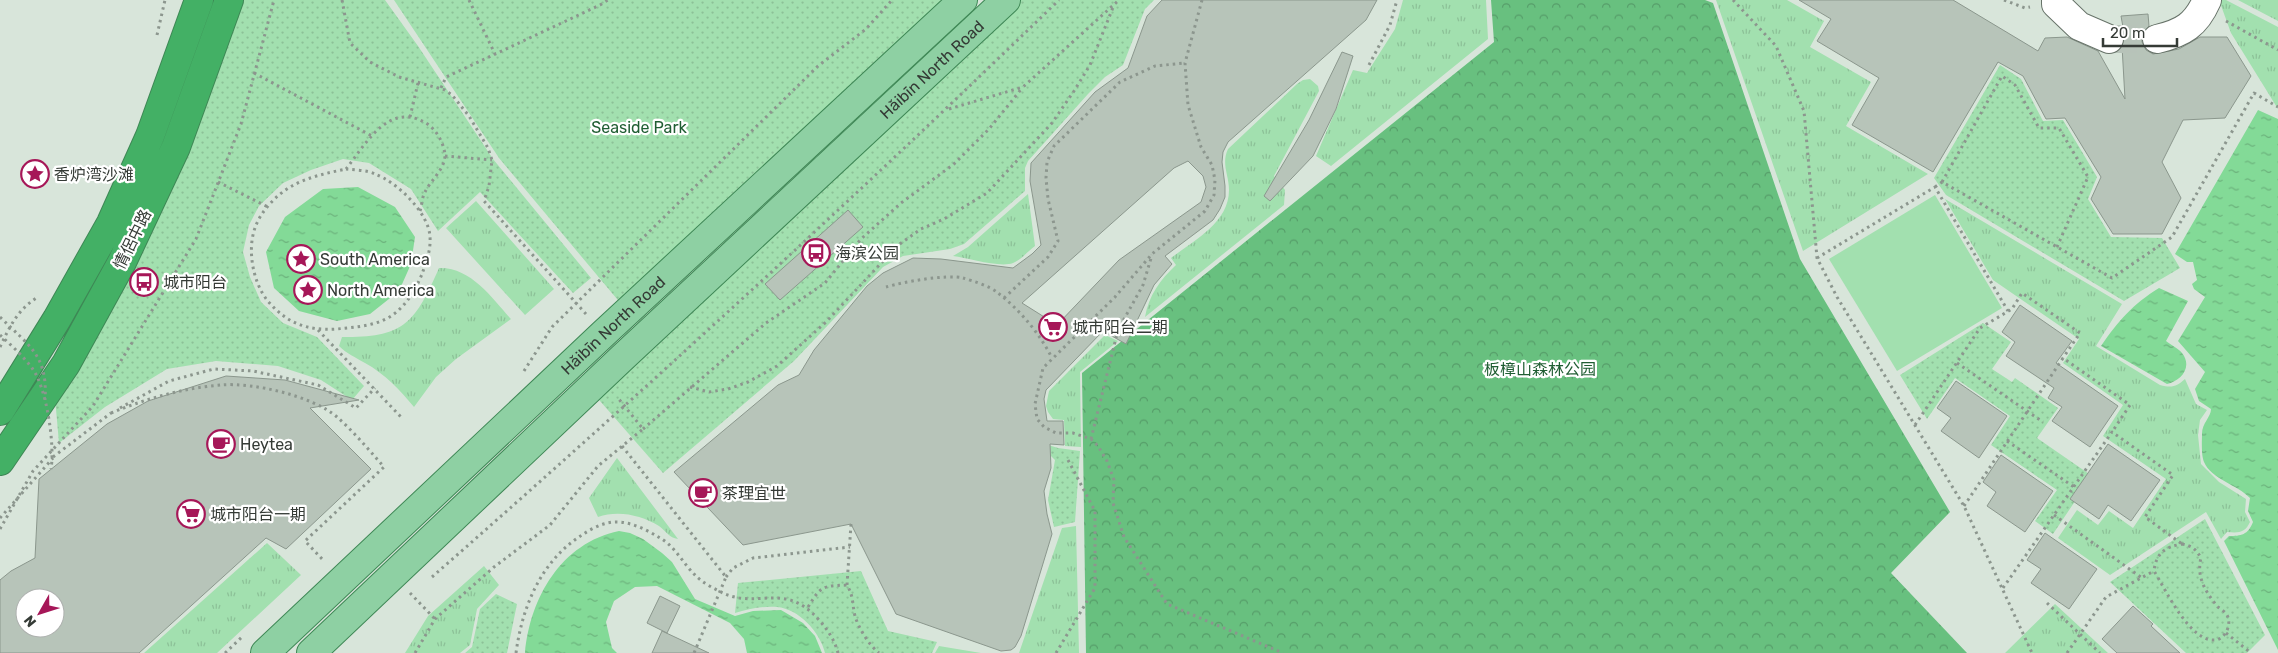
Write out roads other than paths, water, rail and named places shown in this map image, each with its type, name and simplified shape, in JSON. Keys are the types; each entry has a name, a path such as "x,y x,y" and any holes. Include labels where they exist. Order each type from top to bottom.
{"highway":[{"name":"情侶中路","path":"0,411 57,319 111,223 150,136 198,0"},
{"name":"情侶中路","path":"0,461 66,364 122,262 176,147 229,0"}],"main road":[{"name":"Hǎibīn North Road","path":"265,653 603,334 963,0"},
{"name":"Hǎibīn North Road","path":"311,653 601,378 1006,0"}],"lane":[{"path":"2056,0 2056,4 2079,26 2109,39"},
{"path":"2157,39 2173,36 2189,27 2201,14 2205,4"}],"water":[{"path":"2258,110 2278,119 2278,650 2224,541 2229,536 2244,534 2249,530 2253,522 2248,511 2250,498 2212,473 2204,462 2202,430 2211,409 2199,401 2195,389 2205,372 2178,341 2205,297 2194,289 2192,284 2197,280 2193,262 2187,262 2175,254"},
{"path":"358,187 395,207 415,237 411,264 399,291 370,314 337,321 299,311 274,288 266,252 285,217 323,189"},
{"path":"2159,288 2188,301 2166,341 2182,353 2185,358 2186,368 2181,377 2167,384 2101,346 2141,300"},
{"path":"619,531 630,533 643,539 662,553 672,562 695,599 735,616 753,611 781,610 803,623 815,636 822,653 747,653 744,639 730,623 657,586 635,587 614,601 606,622 612,648 617,653 525,653 528,632 534,612 552,576 565,560 581,547 599,537"}],"tunnel":[{"path":"2109,39 2157,39"}],"place":[{"name":"香炉湾沙滩","path":"35,174"},
{"name":"海滨公园","path":"816,253"},
{"name":"South America","path":"301,259"},
{"name":"城市阳台","path":"144,282"},
{"name":"North America","path":"308,290"},
{"name":"城市阳台二期","path":"1053,327"},
{"name":"Heytea","path":"221,444"},
{"name":"茶理宜世","path":"703,493"},
{"name":"城市阳台一期","path":"191,514"}],"park label":[{"name":"Seaside Park","path":"639,127"},
{"name":"板樟山森林公园","path":"1540,369"}]}
